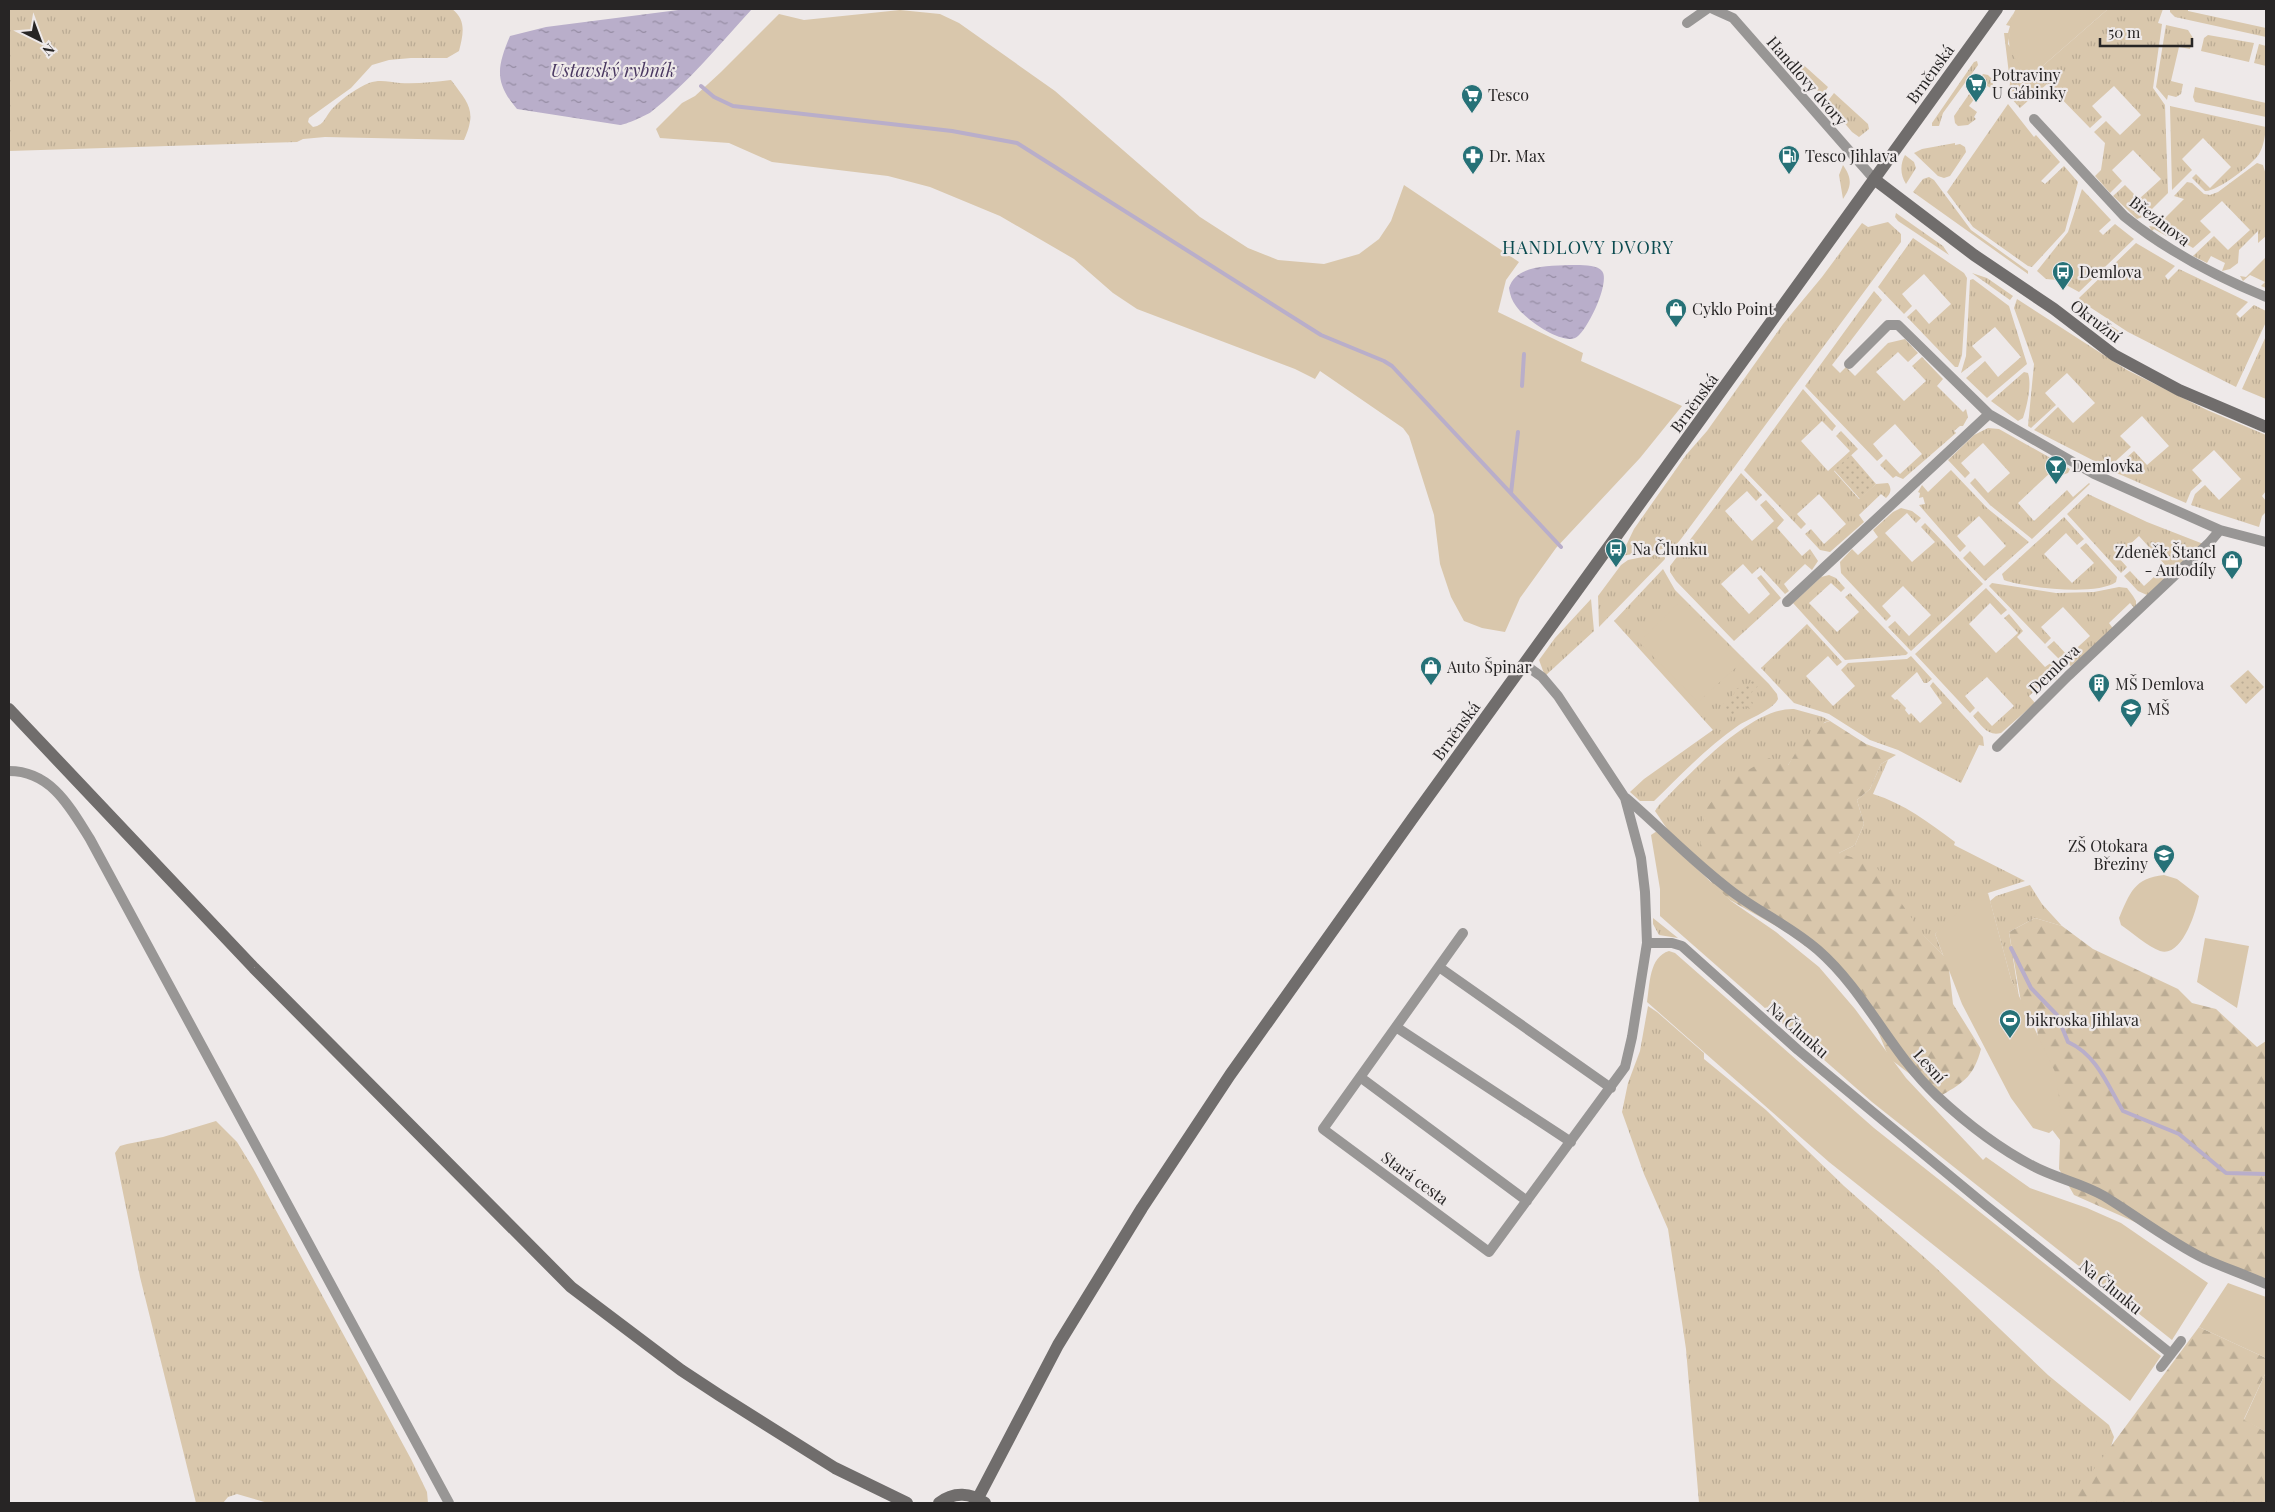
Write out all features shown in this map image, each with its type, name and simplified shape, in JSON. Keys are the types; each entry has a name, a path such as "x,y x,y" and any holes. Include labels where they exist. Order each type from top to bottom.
{"main road":[{"name":"Brněnská","path":"982,1501 1058,1345 1142,1208 1230,1075 1415,815 1997,9"},
{"name":"Okružní","path":"1874,179 1974,255 2054,309 2114,355 2188,394 2266,427"},
{"path":"9,709 254,968 571,1287 681,1370 719,1396 879,1497 907,1503"},
{"path":"939,1503 951,1496 960,1494 982,1501"}],"street":[{"path":"1687,23 1707,9"},
{"name":"Handlovy dvory","path":"1713,9 1733,18 1874,179"},
{"name":"Březinova","path":"2034,119 2124,216 2138,228 2187,260 2266,297"},
{"path":"1849,364 1888,325 1898,325 1989,414 2094,474 2220,530 2266,542"},
{"path":"1787,602 1989,414"},
{"name":"Demlova","path":"1997,747 2220,530"},
{"path":"1524,664 1542,677 1558,696 1625,798 1641,858 1645,892 1647,943"},
{"path":"9,772 31,774 51,786 66,802 90,839 449,1503"},
{"name":"Lesní","path":"1625,798 1714,878 1732,892 1794,931 1818,950 1858,992 1894,1046 1937,1096 2000,1147 2034,1167 2103,1195 2151,1227 2204,1258 2266,1284"},
{"name":"Stará cesta","path":"1463,933 1323,1129 1489,1252 1611,1088 1627,1060 1647,943"},
{"name":"Na Člunku","path":"1647,943 1672,943 1682,946 1813,1063 1984,1204 2171,1354"},
{"path":"1439,967 1611,1088"},
{"path":"1396,1027 1571,1142"},
{"path":"1360,1077 1527,1202"},
{"path":"2161,1367 2181,1341"}],"green space":[{"path":"9,9 452,9 460,18 463,28 459,51 447,58 389,60 372,65 351,88 309,118 308,122 313,127 321,124 331,110 342,100 369,83 381,81 413,83 451,80 469,108 470,122 468,130 464,140 325,137 303,139 297,142 9,151"},
{"path":"2016,9 2108,9 2031,76 2010,50 2010,28"},
{"path":"2108,9 2163,9 2158,23 2162,24 2153,88 2165,105 2168,193 2145,216 2137,219 2113,196 2125,185 2139,199 2161,179 2133,150 2112,170 2122,181 2110,193 2095,176 2101,170 2105,143 2094,132 2106,121 2120,135 2141,115 2114,86 2092,106 2102,117 2090,128 2047,84 2020,108 2009,96 2010,82 2004,33 2008,33 2010,26 2006,25 2013,14 2008,44 2031,76"},
{"path":"2170,9 2188,9 2188,11 2266,28 2266,37 2175,17 2170,12"},
{"path":"900,10 940,14 959,23 1055,91 1200,217 1248,248 1278,260 1324,264 1359,254 1379,239 1391,221 1404,185 1519,262 1506,280 1498,312 1583,353 1581,361 1682,406 1640,458 1556,548 1520,598 1505,632 1482,628 1464,621 1451,597 1440,564 1434,515 1409,436 1403,428 1320,371 1315,379 1295,369 1137,309 1113,293 1074,259 1000,216 930,187 888,176 772,162 729,143 660,138 656,129 682,103 695,96 721,72 779,14 804,20"},
{"path":"2166,25 2188,30 2193,38 2190,49 2179,47 2171,81 2183,84 2181,94 2176,97 2168,95 2167,100 2156,87"},
{"path":"2208,35 2254,43 2249,62 2201,51 2204,38"},
{"path":"2259,44 2266,46 2266,66 2254,63"},
{"path":"1798,60 1828,87 1822,96 1801,71"},
{"path":"1977,61 1978,65 1943,113 1939,126 1932,126 1932,123 1974,62"},
{"path":"1983,74 1988,75 1993,80 1993,89 1985,85 1969,106 1977,112 1974,117 1976,119 1968,125 1958,126 1955,123 1954,116"},
{"path":"2195,87 2266,103 2266,117 2195,102 2193,97"},
{"path":"1834,93 1868,124 1869,129 1859,137 1852,132 1827,102"},
{"path":"2008,104 2034,137 2036,135 2060,162 2041,181 2045,184 2064,166 2078,182 2065,231 2032,267 1973,227 1947,192"},
{"path":"2170,106 2266,127 2261,151 2250,164 2234,177 2218,187 2205,191 2192,178 2196,174 2210,188 2231,167 2203,138 2182,159 2192,170 2172,190"},
{"path":"1955,143 1955,145 1960,144 1965,147 1966,152 1950,176 1944,178 1938,176 1914,153 1922,149"},
{"path":"1905,155 1914,162 1916,168 1906,184 1901,170"},
{"path":"2257,163 2263,165 2266,175 2266,236 2258,243 2258,231 2239,250 2238,263 2230,269 2222,271 2225,263 2211,256 2207,263 2193,256 2214,236 2228,250 2250,230 2222,201 2200,221 2211,232 2193,248 2171,235 2168,237 2154,229 2152,231 2149,226 2156,227 2184,199 2174,196 2187,182 2192,183 2204,194 2210,195 2218,192"},
{"path":"1843,165 1850,182 1843,199 1839,175"},
{"path":"1929,177 1934,180 1971,230 2028,271 2028,274 1913,192 1923,179"},
{"path":"2082,189 2111,220 2099,231 2103,235 2115,224 2134,239 2079,292 2057,280 2046,279 2037,271 2068,232"},
{"path":"1896,213 1943,246 1949,255 1898,221 1895,217"},
{"path":"1888,222 1901,234 1901,242 1681,539 1674,547 1621,556 1634,529 1686,455 1707,431 1783,324 1822,277 1862,223 1868,227"},
{"path":"1913,238 1964,273 1967,278 1962,355 1958,367 1955,367 1907,317 1916,309 1929,324 1951,304 1924,274 1902,294 1912,306 1904,314 1878,287"},
{"path":"2136,243 2175,266 2165,276 2168,280 2179,269 2248,302 2236,314 2240,318 2254,305 2266,311 2266,322 2236,387 2128,332 2082,302 2079,298"},
{"path":"2266,257 2266,288 2261,286 2265,282 2250,275 2243,281 2240,276 2246,277"},
{"path":"1972,273 1987,278 2013,296 2010,300"},
{"path":"1973,279 2009,306 2027,364 1987,398 1966,378 1985,361 1998,377 2021,357 1995,327 1972,346 1982,357 1961,373 1966,356 1970,280"},
{"path":"1874,291 1882,300 1832,365 1840,373 1846,367 1855,376 1888,343 1905,339 1918,353 1908,362 1898,352 1876,372 1904,401 1926,381 1912,366 1922,357 1943,379 1937,386 1963,412 1966,409 1968,417 1963,426 1954,431 1956,433 1903,479 1896,476 1893,478 1880,465 1886,459 1900,474 1922,454 1895,424 1873,444 1883,456 1877,461 1805,386"},
{"path":"2017,299 2127,370 2207,410 2266,435 2266,491 2262,496 2266,501 2266,512 2262,516 2259,527 2191,505 2195,494 2205,485 2219,500 2241,479 2214,450 2192,470 2202,481 2191,491 2186,503 2112,471 2134,451 2147,465 2169,446 2142,416 2120,436 2131,447 2108,468 2034,430 2058,407 2073,423 2095,403 2067,373 2045,393 2056,405 2031,428 2028,426 2034,364 2014,308"},
{"path":"2076,303 2122,333 2119,336 2089,316"},
{"path":"2266,336 2266,399 2242,389"},
{"path":"2024,372 2028,373 2029,378 2028,396 2023,418 2018,421 1991,401"},
{"path":"1803,389 1836,426 1832,431 1822,421 1801,441 1828,471 1850,451 1836,436 1841,431 1858,449 1834,471 1859,499 1876,484 1888,483 1890,489 1890,493 1886,498 1881,494 1859,515 1864,522 1830,552 1820,550 1805,534 1811,529 1824,544 1846,524 1819,494 1797,514 1806,524 1801,529 1744,470"},
{"path":"1988,428 1999,429 2070,469 2068,473 2056,477 2051,472 2018,503 2034,521 2067,490 2073,497 2090,484 2032,539 1990,505 1970,483 1975,478 1988,493 2010,473 1983,443 1961,463 1970,473 1965,478 1948,460 1974,435"},
{"path":"1851,455 1876,484 1860,499 1834,470"},
{"path":"1951,470 1987,508 2029,542 1985,581 1963,558 1970,551 1984,566 2006,546 1979,516 1957,536 1966,546 1960,552 1919,505 1925,504 1923,497 1919,498 1920,493 1918,492 1922,485 1928,492"},
{"path":"1741,473 1762,495 1756,501 1747,491 1725,511 1752,541 1774,521 1760,505 1766,500 1784,520 1777,528 1802,556 1810,549 1818,561 1812,570 1805,564 1784,584 1789,591 1785,594 1760,567 1752,574 1743,564 1721,584 1749,614 1770,594 1757,578 1761,575 1781,598 1734,641 1676,581 1670,572 1670,566"},
{"path":"2088,494 2147,522 2206,545 2147,595 2138,591 2124,576 2130,571 2144,586 2166,566 2139,536 2117,556 2127,567 2121,573 2067,514"},
{"path":"1901,508 1912,511 1921,518 1916,523 1907,513 1885,533 1912,562 1935,542 1921,527 1925,523 1983,584 1911,651 1888,627 1895,621 1909,636 1931,615 1903,586 1882,606 1891,616 1886,621 1841,573 1840,562 1852,549 1858,555 1878,537 1873,530 1893,512"},
{"path":"2064,517 2084,539 2077,545 2066,533 2044,554 2072,583 2094,563 2080,548 2086,543 2117,577 2116,582 2094,589 2078,590 2028,586 2004,580 2002,574"},
{"path":"1665,554 1665,559 1599,627 1598,596 1621,565 1628,560"},
{"path":"1663,569 1675,590 1769,684 1777,694 1778,699 1767,710 1739,725 1717,742 1654,801 1640,801 1630,792 1644,779 1713,730 1614,621"},
{"path":"1829,575 1836,578 1845,588 1841,592 1831,583 1809,603 1837,632 1859,612 1845,597 1850,593 1908,653 1906,655 1845,660 1793,603 1821,577"},
{"path":"1992,583 2056,593 2094,592 2119,587 2127,588 2136,601 2136,610 2130,603 2109,623 2114,630 2071,666 2062,662 2047,647 2054,641 2068,656 2090,636 2063,607 2041,627 2051,638 2045,644 1989,586"},
{"path":"1986,588 2007,610 2001,615 1990,603 1969,624 1996,653 2018,633 2004,618 2009,614 2023,631 2017,637 2045,667 2052,662 2059,671 2056,680 2052,675 2029,696 2035,703 2001,733 1996,734 1985,729 1973,716 1978,711 1992,726 2014,706 1987,677 1965,696 1975,708 1970,713 1915,654"},
{"path":"1591,599 1594,631 1545,676 1539,660 1555,638"},
{"path":"1683,599 1743,661 1698,702 1639,642"},
{"path":"1807,624 1842,662 1837,666 1828,656 1806,676 1833,706 1855,686 1841,670 1848,663 1907,659 1911,656 1932,679 1924,683 1917,672 1891,696 1895,700 1897,699 1906,708 1905,710 1909,715 1911,713 1920,723 1942,703 1930,686 1933,682 1983,737 1984,746 1979,745 1961,783 1898,750 1870,740 1829,714 1794,703 1761,668"},
{"path":"2248,670 2264,687 2246,704 2230,686"},
{"path":"1755,678 1760,684 1750,694 1753,698 1751,701 1753,703 1749,709 1746,706 1742,707 1732,717 1721,706 1734,694 1735,689 1742,687 1744,689"},
{"path":"1794,709 1823,717 1830,721 1825,722 1806,739 1788,765 1698,863 1674,839 1655,811 1703,761 1740,731 1759,719 1777,711"},
{"path":"1830,721 1866,744 1896,755 1881,764 1870,789 1857,800 1864,824 1855,845 1839,853 1875,865 1924,936 1948,960 1953,1004 1981,1049 1972,1072 1968,1077 1942,1095 1936,1094 1889,1058 1872,1017 1827,962 1785,931 1730,900 1714,886 1698,863 1705,810 1727,782 1769,758 1788,765 1811,733 1823,723"},
{"path":"1888,760 1873,794 1896,803 1916,814 1955,842 1954,845 2025,881 1988,893 1935,934 1943,955 1839,853 1855,845 1864,824 1857,800 1870,789 1881,764"},
{"path":"1657,831 1731,901 1776,932 1819,967 1855,1009 1906,1078 1983,1160 1986,1157 2030,1188 2087,1208 2121,1223 2208,1283 2172,1340 1872,1102 1660,916 1660,889 1651,835"},
{"path":"2164,875 2177,879 2199,896 2187,932 2181,941 2175,948 2168,951 2160,951 2145,943 2121,925 2119,918 2130,894 2139,883 2146,879"},
{"path":"2030,885 2042,904 2062,926 2035,918 2009,932 2019,997 2011,979 1990,901 1996,896"},
{"name":"bikroska Jihlava","path":"1988,893 2011,979 2056,1074 2062,1123 2049,1133 2033,1128 2011,1098 1962,1004 1935,934 1969,902"},
{"path":"1653,918 1678,938 1659,935 1653,924"},
{"path":"2035,918 2062,926 2093,949 2178,989 2192,1003 2216,1009 2257,1047 2266,1041 2266,1281 2239,1271 2171,1238 2074,1195 2059,1169 2060,1140 2047,1123 2036,1020 2022,1008 2009,932"},
{"path":"2205,938 2249,946 2237,1008 2197,982"},
{"path":"1669,951 1675,953 1874,1128 2161,1356 2130,1401 1829,1162 1647,1002 1654,965 1662,954"},
{"path":"1648,1006 1704,1053 1704,1059 1766,1110 1844,1186 1933,1265 2048,1375 2109,1425 2114,1437 2110,1450 2072,1503 1699,1503 1686,1349 1668,1229 1644,1174 1622,1112 1628,1083 1640,1051"},
{"path":"216,1121 237,1142 253,1168 411,1459 427,1492 428,1503 268,1503 237,1494 228,1497 223,1503 196,1503 140,1277 115,1153 120,1146 163,1137"},
{"path":"2228,1283 2266,1297 2266,1358 2199,1327"},
{"path":"2199,1327 2266,1358 2266,1372 2244,1419 2266,1432 2266,1503 2069,1503"},
{"path":"2266,1372 2266,1432 2244,1420"}],"water":[{"name":"Ustavský rybník","path":"686,9 752,9 678,89 651,112 636,120 620,125 517,109 504,91 501,82 500,66 510,36 546,27"},
{"path":"1569,265 1596,267 1602,271 1604,277 1600,296 1591,318 1580,334 1575,338 1568,339 1552,334 1526,317 1513,302 1509,288 1518,275 1526,271 1534,268"}],"waterway":[{"path":"701,86 714,97 733,106 952,131 1017,143 1321,335 1392,366 1561,547"},
{"path":"1522,386 1524,354"},
{"path":"1511,493 1518,432"},
{"path":"2011,948 2031,988 2057,1015 2068,1042 2087,1055 2094,1063 2123,1111 2179,1134 2226,1173 2266,1174"}],"place":[{"name":"Potraviny U Gábinky","path":"1976,103"},
{"name":"Tesco","path":"1472,114"},
{"name":"Dr. Max","path":"1473,175"},
{"name":"Tesco Jihlava","path":"1789,175"},
{"name":"Demlova","path":"2063,291"},
{"name":"Cyklo Point","path":"1676,328"},
{"name":"Demlovka","path":"2056,485"},
{"name":"Na Člunku","path":"1616,568"},
{"name":"Zdeněk Štancl - Autodíly","path":"2232,580"},
{"name":"Auto Špinar","path":"1431,686"},
{"name":"MŠ Demlova","path":"2099,703"},
{"name":"MŠ","path":"2131,728"},
{"name":"ZŠ Otokara Březiny","path":"2164,874"},
{"name":"bikroska Jihlava","path":"2010,1039"}],"district":[{"name":"HANDLOVY DVORY","path":"1588,248"}]}
